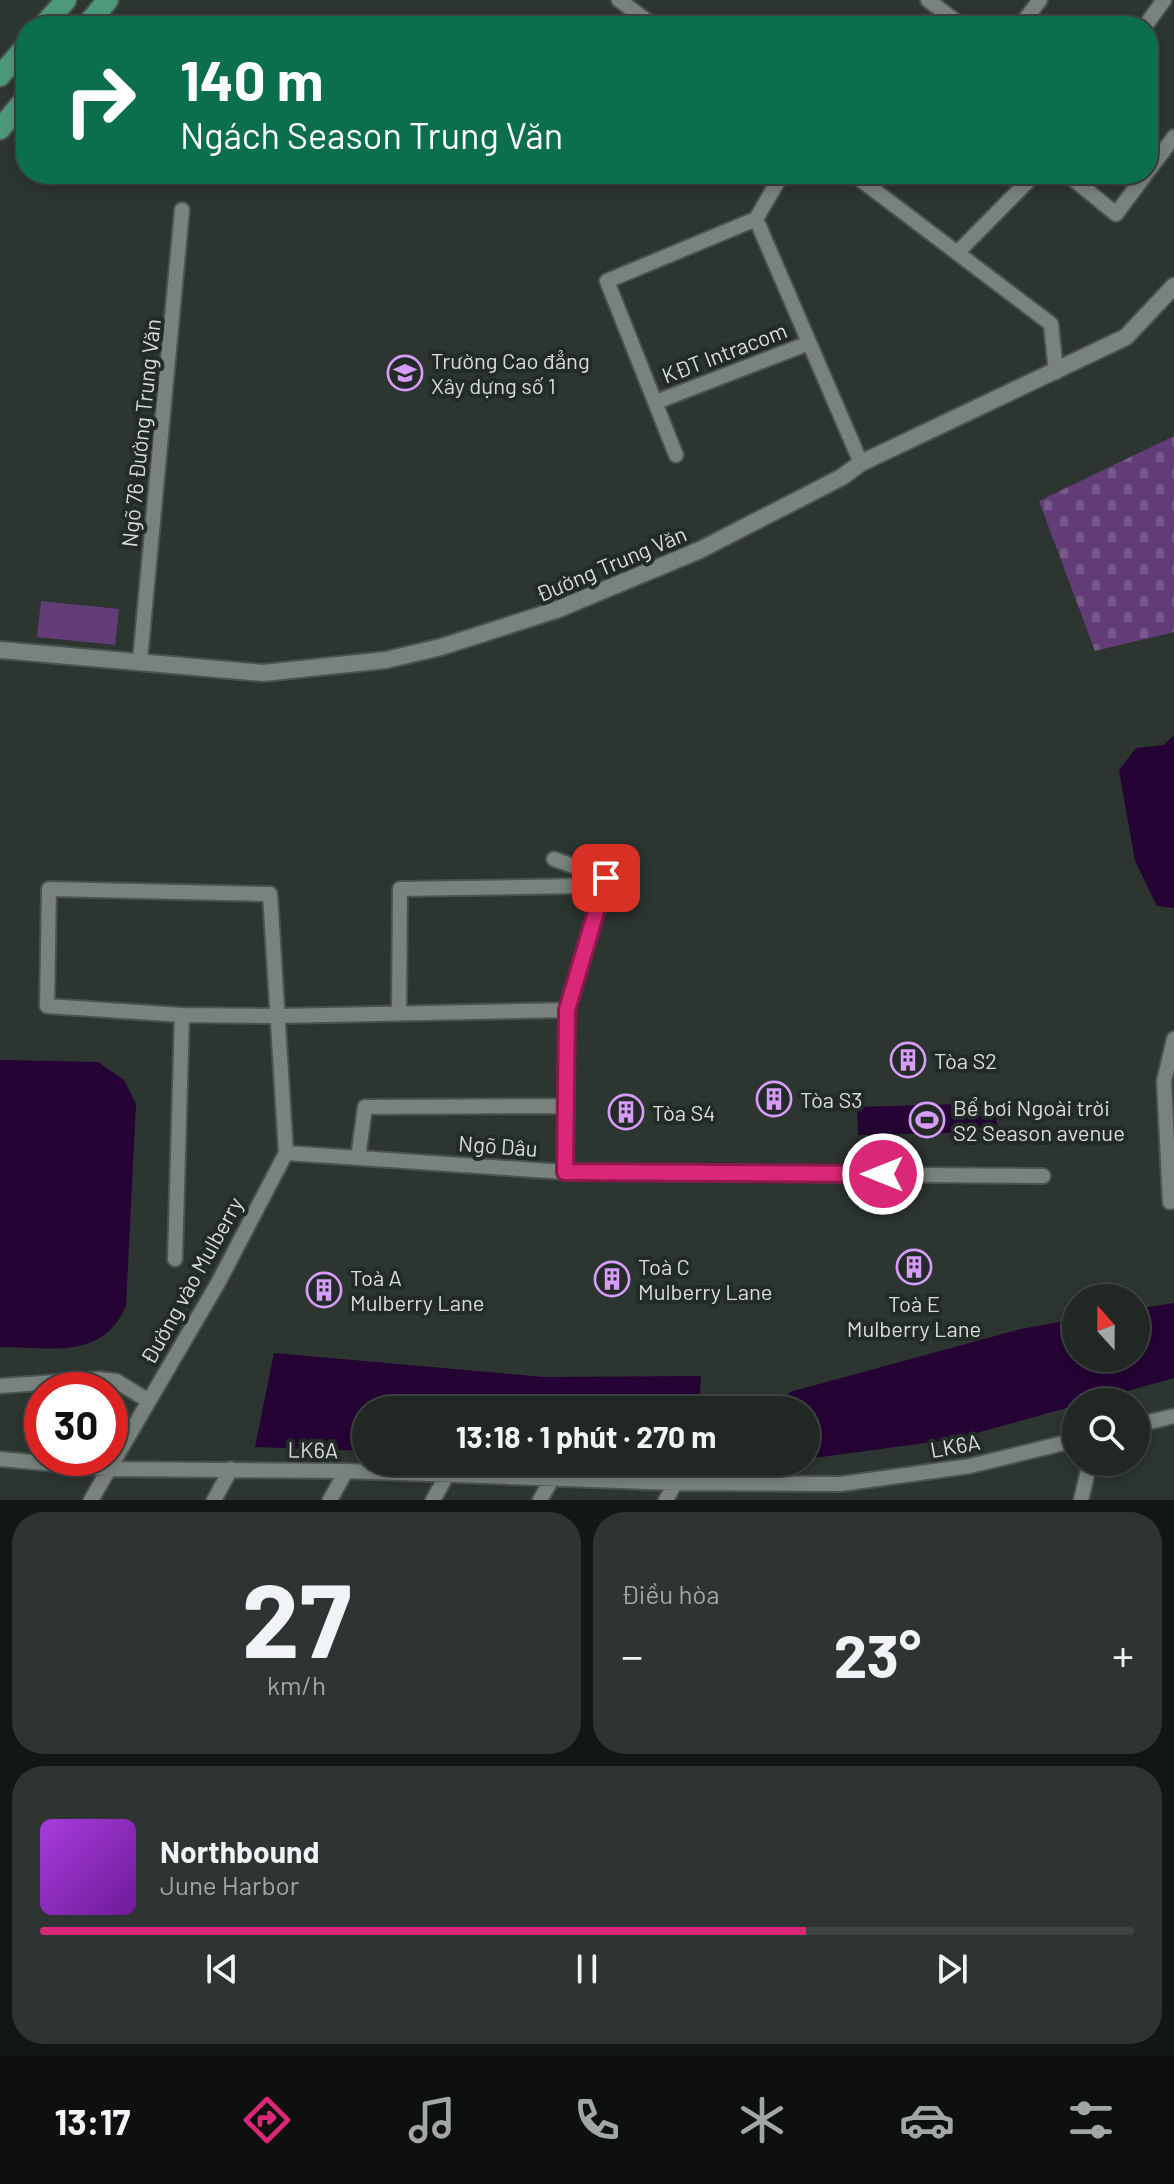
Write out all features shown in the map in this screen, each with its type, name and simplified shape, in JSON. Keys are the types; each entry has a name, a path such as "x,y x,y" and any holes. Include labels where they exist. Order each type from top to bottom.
{"main road":[{"path":"52,16 66,0"},
{"path":"94,16 108,0"},
{"path":"16,57 0,75 16,87"},
{"path":"0,129 16,108"}],"street":[{"path":"619,0 641,16"},
{"path":"928,0 949,16"},
{"path":"1028,16 1040,0"},
{"path":"1158,158 1174,137"},
{"path":"756,219 776,184"},
{"path":"866,184 1051,324 1056,372"},
{"path":"958,252 1025,184"},
{"path":"1079,184 1116,214 1139,184"},
{"name":"Ngõ 76 Đường Trung Văn","path":"140,660 182,210"},
{"name":"KĐT Intracom","path":"676,455 607,281 756,219 861,463"},
{"name":"Đường Trung Văn","path":"0,650 263,673 386,660 526,622 700,550 831,483 861,463 1126,337 1174,286"},
{"name":"KĐT Intracom","path":"656,402 809,343"},
{"path":"554,859 606,878 567,1010 563,1106 565,1172"},
{"path":"399,1013 400,889 577,886"},
{"path":"286,1153 277,1016 270,894 49,889 47,1006 182,1015 277,1016 567,1010"},
{"path":"175,1259 182,1015"},
{"path":"1172,1202 1164,1081 1174,1039"},
{"path":"358,1158 365,1107 563,1106"},
{"name":"Ngõ Dâu","path":"286,1153 565,1172 1043,1176"},
{"name":"Đường vào Mulberry","path":"128,1436 218,1283 286,1153"},
{"path":"0,1386 98,1379 116,1381 149,1401"},
{"path":"1150,1422 1174,1416"},
{"name":"LK6A","path":"473,1476 675,1483 841,1484 970,1466 1062,1443"},
{"name":"LK6A","path":"0,1459 24,1461"},
{"name":"LK6A","path":"128,1469 352,1471"},
{"path":"214,1500 231,1469"},
{"path":"330,1500 346,1471"},
{"path":"91,1500 104,1476"},
{"path":"433,1500 446,1476"},
{"path":"1081,1500 1087,1476"},
{"path":"540,1500 552,1479"},
{"path":"666,1500 675,1483"}],"green space":[{"path":"1174,436 1174,632 1095,651 1039,501"},
{"path":"41,601 119,609 115,645 37,637"}],"shaded area":[{"path":"1174,735 1174,908 1157,906 1135,861 1119,770 1136,748 1164,745"},
{"path":"0,1060 98,1062 124,1080 136,1104 126,1306 116,1324 89,1343 56,1349 0,1347"},
{"name":"Bể bơi Ngoài trời S2 Season avenue","path":"996,1103 997,1132 858,1135 857,1107"},
{"path":"1174,1303 1174,1378 1138,1388 1062,1388 1062,1409 955,1439 820,1457 820,1396 786,1396 790,1392 1021,1329 1062,1322 1062,1372 1150,1372 1150,1307"},
{"path":"274,1353 544,1377 701,1376 700,1396 352,1396 352,1450 255,1447"}],"place":[{"name":"Trường Cao đẳng Xây dựng số 1","path":"405,373"},
{"name":"Tòa S2","path":"908,1060"},
{"name":"Tòa S3","path":"774,1099"},
{"name":"Tòa S4","path":"626,1112"},
{"name":"Bể bơi Ngoài trời S2 Season avenue","path":"927,1120"},
{"name":"Toà E Mulberry Lane","path":"914,1267"},
{"name":"Toà C Mulberry Lane","path":"612,1279"},
{"name":"Toà A Mulberry Lane","path":"324,1290"}],"route":[{"path":"606,878 567,1010 563,1106 565,1172 883,1174"}]}
